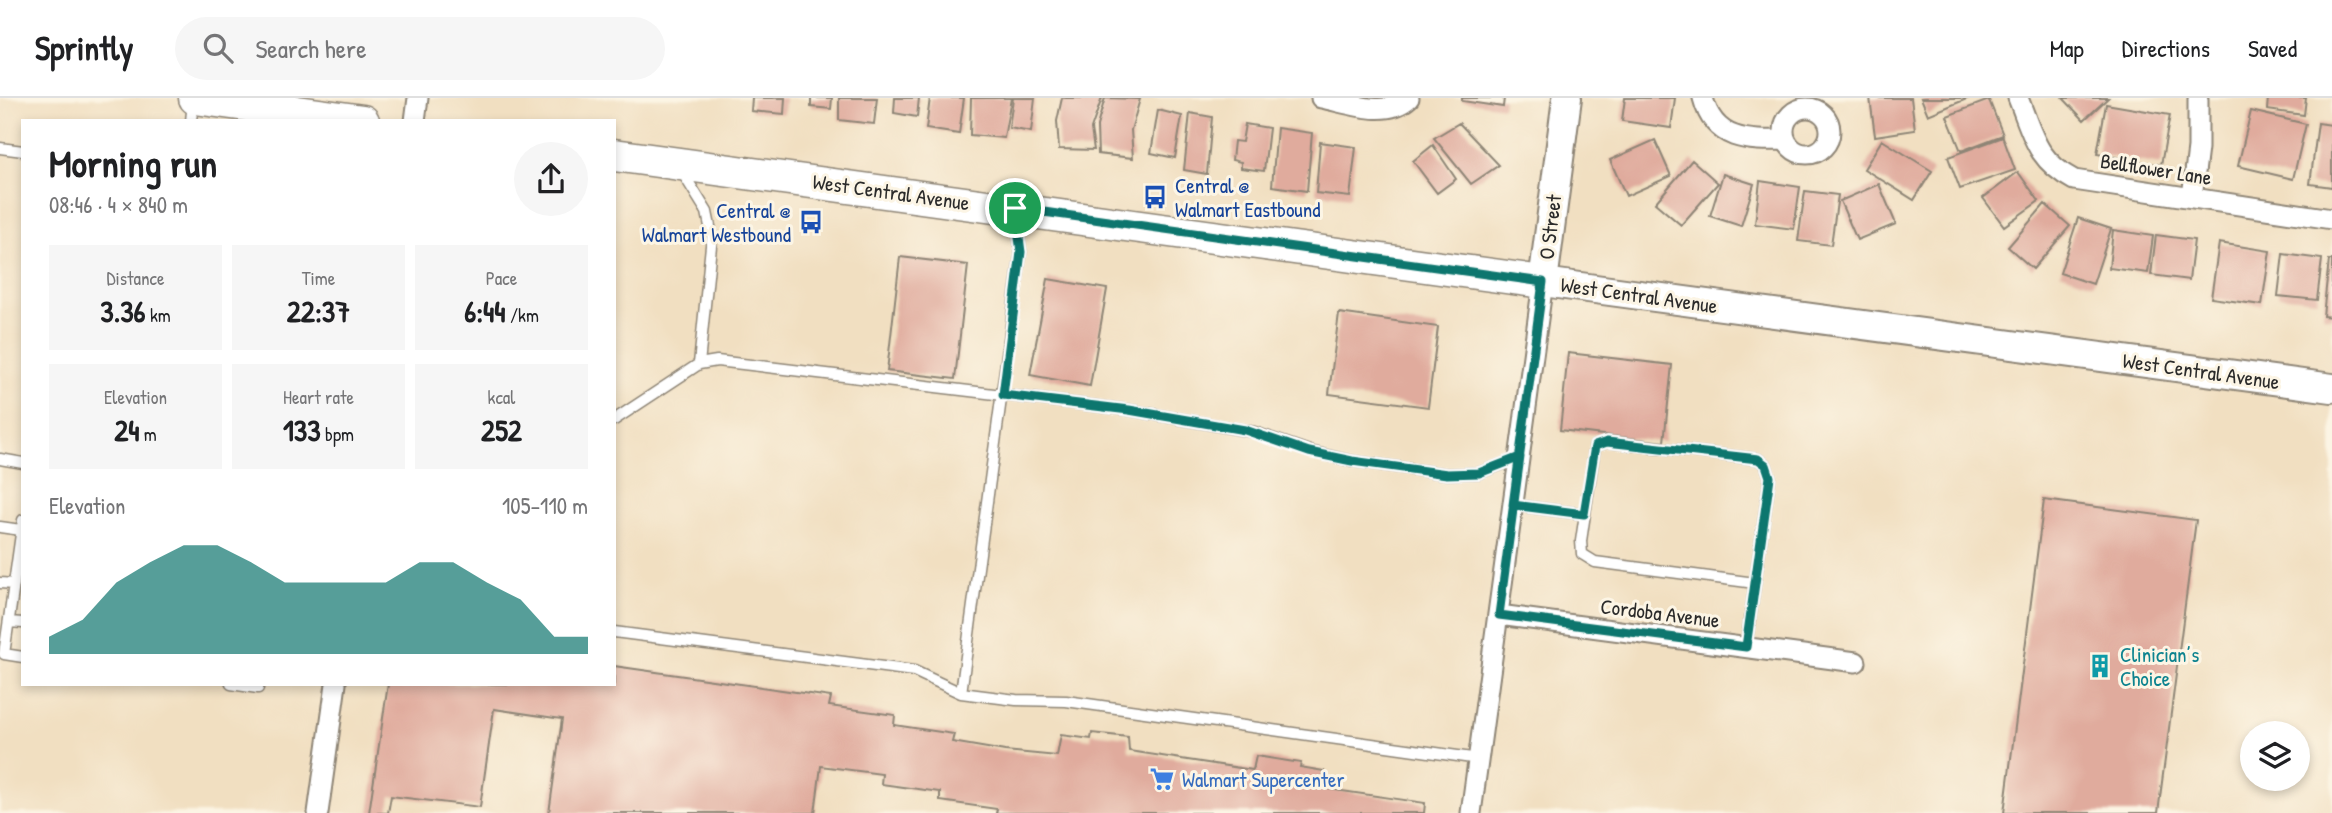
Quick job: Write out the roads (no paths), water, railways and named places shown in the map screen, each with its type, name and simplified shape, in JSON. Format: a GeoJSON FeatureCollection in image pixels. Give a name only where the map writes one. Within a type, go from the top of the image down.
{"type":"FeatureCollection","features":[{"type":"Feature","properties":{"kind":"main road"},"geometry":{"type":"LineString","coordinates":[[194,98],[348,119]]}},
{"type":"Feature","properties":{"kind":"main road","name":"O Street"},"geometry":{"type":"LineString","coordinates":[[1543,282],[1567,98]]}},
{"type":"Feature","properties":{"kind":"main road","name":"West Central Avenue"},"geometry":{"type":"LineString","coordinates":[[616,155],[2332,388]]}},
{"type":"Feature","properties":{"kind":"street"},"geometry":{"type":"LineString","coordinates":[[415,119],[418,98]]}},
{"type":"Feature","properties":{"kind":"street"},"geometry":{"type":"LineString","coordinates":[[1321,98],[1379,109],[1402,103]]}},
{"type":"Feature","properties":{"kind":"street"},"geometry":{"type":"LineString","coordinates":[[1703,98],[1707,114],[1719,129],[1735,137],[1786,140]]}},
{"type":"Feature","properties":{"kind":"street","name":"Bellflower Lane"},"geometry":{"type":"LineString","coordinates":[[2018,98],[2040,152],[2054,169],[2074,180],[2332,219]]}},
{"type":"Feature","properties":{"kind":"street"},"geometry":{"type":"LineString","coordinates":[[2192,197],[2198,148],[2196,98]]}},
{"type":"Feature","properties":{"kind":"street","name":"O Street"},"geometry":{"type":"LineString","coordinates":[[1471,813],[1543,282]]}},
{"type":"Feature","properties":{"kind":"street","name":"Cordoba Avenue"},"geometry":{"type":"LineString","coordinates":[[1499,615],[1856,662]]}},
{"type":"Feature","properties":{"kind":"street"},"geometry":{"type":"LineString","coordinates":[[318,813],[336,686]]}},
{"type":"Feature","properties":{"kind":"lane"},"geometry":{"type":"LineString","coordinates":[[191,119],[194,98]]}},
{"type":"Feature","properties":{"kind":"lane"},"geometry":{"type":"LineString","coordinates":[[0,148],[21,151]]}},
{"type":"Feature","properties":{"kind":"lane"},"geometry":{"type":"LineString","coordinates":[[677,163],[707,212],[712,236],[699,364]]}},
{"type":"Feature","properties":{"kind":"lane"},"geometry":{"type":"LineString","coordinates":[[961,693],[1021,252],[1015,208]]}},
{"type":"Feature","properties":{"kind":"lane"},"geometry":{"type":"LineString","coordinates":[[616,419],[699,364],[717,361],[1129,410],[1245,430],[1309,452],[1352,461],[1447,474],[1479,473],[1520,457]]}},
{"type":"Feature","properties":{"kind":"lane"},"geometry":{"type":"LineString","coordinates":[[1746,647],[1770,477],[1766,465],[1758,459],[1607,442],[1595,446],[1584,514],[1582,554],[1595,562],[1755,583]]}},
{"type":"Feature","properties":{"kind":"lane"},"geometry":{"type":"LineString","coordinates":[[0,459],[21,463]]}},
{"type":"Feature","properties":{"kind":"lane"},"geometry":{"type":"LineString","coordinates":[[1513,505],[1584,514]]}},
{"type":"Feature","properties":{"kind":"lane"},"geometry":{"type":"LineString","coordinates":[[0,527],[21,525]]}},
{"type":"Feature","properties":{"kind":"lane"},"geometry":{"type":"LineString","coordinates":[[21,536],[17,579],[4,654],[21,657]]}},
{"type":"Feature","properties":{"kind":"lane"},"geometry":{"type":"LineString","coordinates":[[0,583],[17,579]]}},
{"type":"Feature","properties":{"kind":"lane"},"geometry":{"type":"LineString","coordinates":[[9,621],[21,623]]}},
{"type":"Feature","properties":{"kind":"lane"},"geometry":{"type":"LineString","coordinates":[[616,632],[914,671],[961,693],[1016,700],[1066,701],[1479,759]]}},
{"type":"Feature","properties":{"kind":"place","name":"Central @ Walmart Eastbound"},"geometry":{"type":"Point","coordinates":[1155,197]}},
{"type":"Feature","properties":{"kind":"place","name":"Central @ Walmart Westbound"},"geometry":{"type":"Point","coordinates":[811,222]}},
{"type":"Feature","properties":{"kind":"place","name":"Clinician’s Choice"},"geometry":{"type":"Point","coordinates":[2100,666]}},
{"type":"Feature","properties":{"kind":"place","name":"Walmart Supercenter"},"geometry":{"type":"Point","coordinates":[1162,779]}}]}
